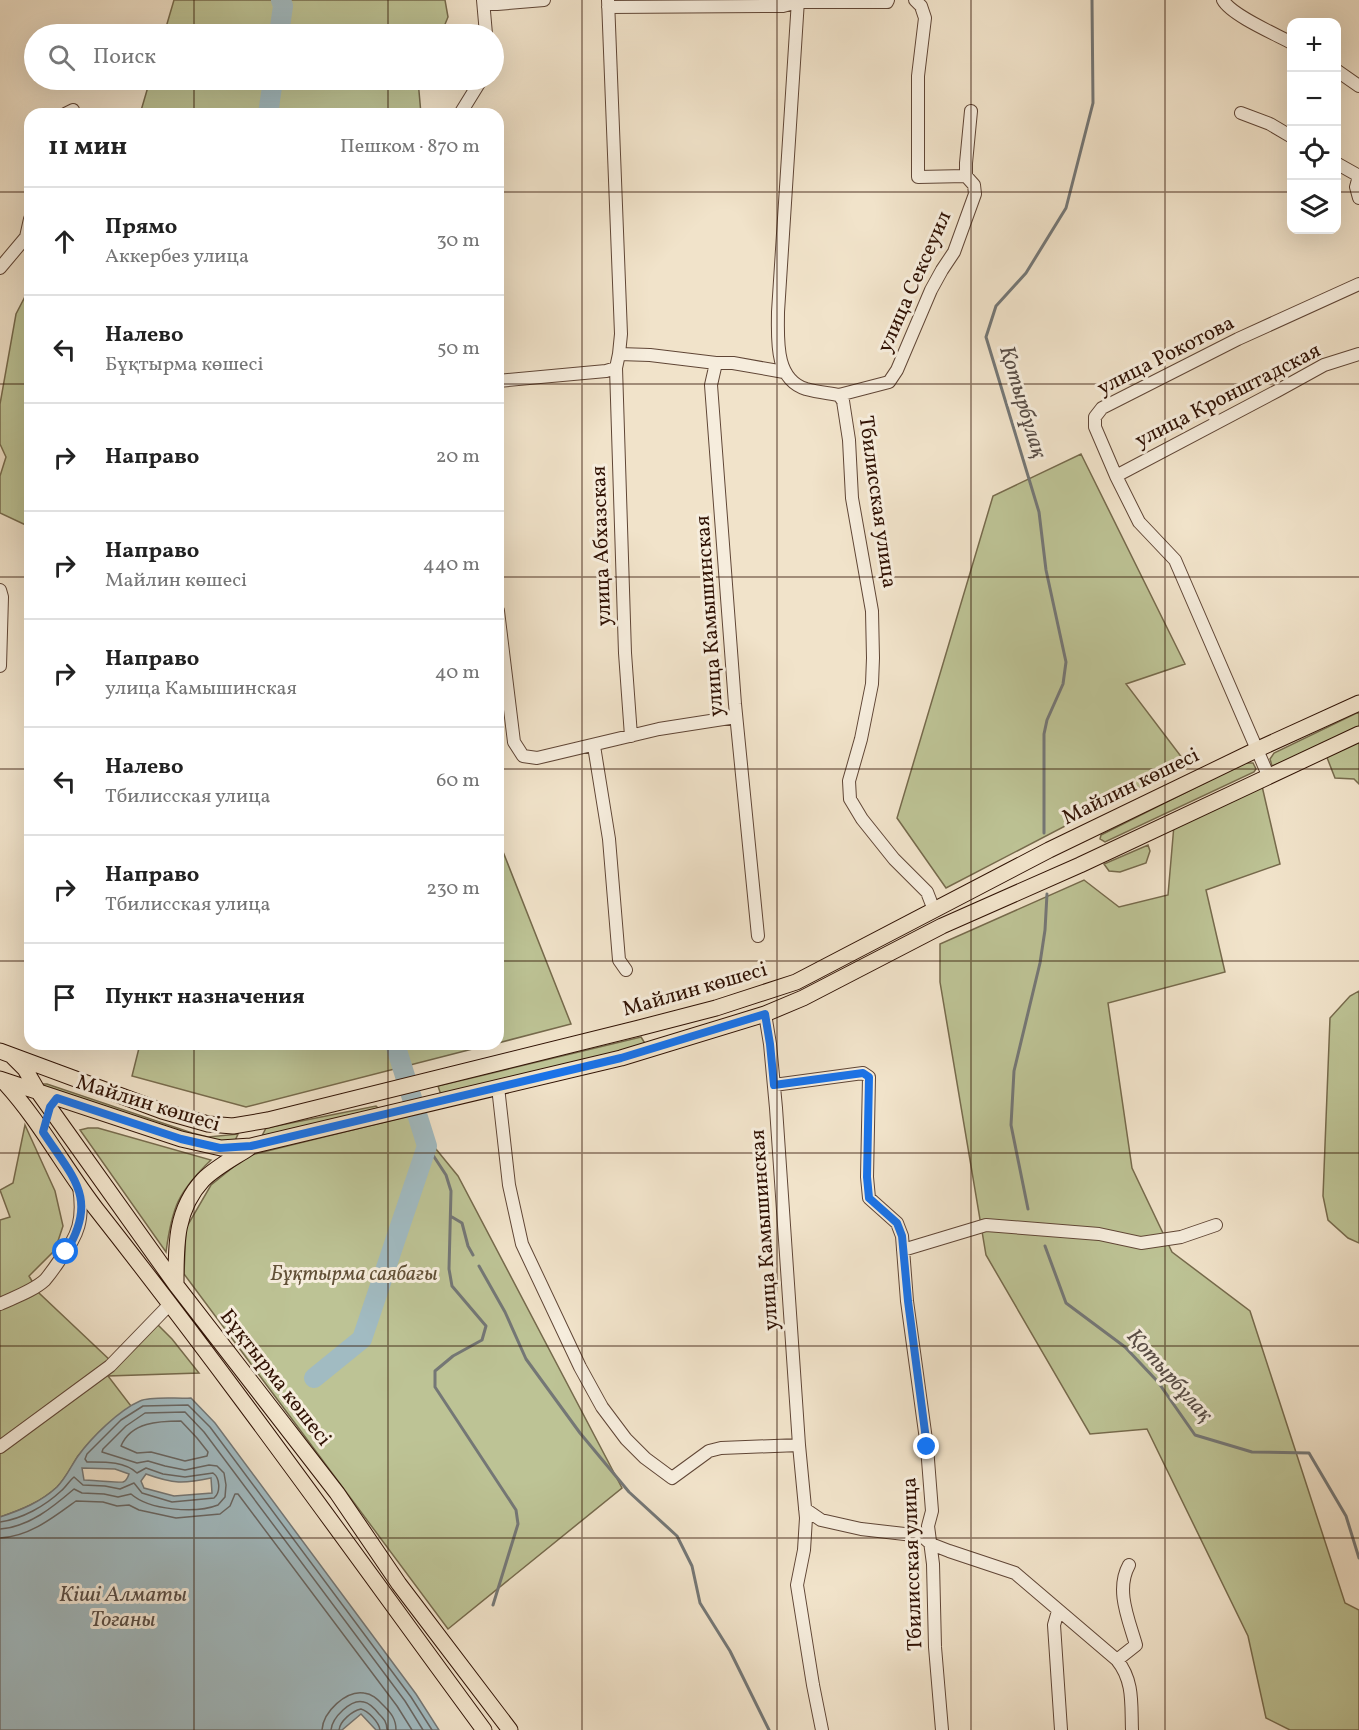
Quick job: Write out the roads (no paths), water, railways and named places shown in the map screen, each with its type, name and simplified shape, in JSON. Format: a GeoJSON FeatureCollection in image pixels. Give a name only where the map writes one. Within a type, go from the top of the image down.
{"type":"FeatureCollection","features":[{"type":"Feature","properties":{"kind":"main road","name":"Майлин көшесі"},"geometry":{"type":"LineString","coordinates":[[4,1052],[162,1111],[208,1124],[233,1126],[650,1025],[716,1008],[796,982],[1092,829],[1359,703]]}},
{"type":"Feature","properties":{"kind":"main road","name":"Майлин көшесі"},"geometry":{"type":"LineString","coordinates":[[1,1079],[39,1093],[53,1103],[220,1148],[251,1146],[621,1058],[765,1014],[803,998],[942,926],[1109,852],[1359,734]]}},
{"type":"Feature","properties":{"kind":"main road"},"geometry":{"type":"LineString","coordinates":[[1092,829],[1090,835],[1093,844],[1096,848],[1109,852]]}},
{"type":"Feature","properties":{"kind":"main road"},"geometry":{"type":"LineString","coordinates":[[4,1052],[18,1061],[39,1093]]}},
{"type":"Feature","properties":{"kind":"main road","name":"Бұқтырма көшесі"},"geometry":{"type":"LineString","coordinates":[[1,1079],[26,1107],[79,1187],[171,1304],[484,1730]]}},
{"type":"Feature","properties":{"kind":"main road"},"geometry":{"type":"LineString","coordinates":[[43,1132],[53,1103],[71,1089],[90,1083]]}},
{"type":"Feature","properties":{"kind":"main road","name":"Бұқтырма көшесі"},"geometry":{"type":"LineString","coordinates":[[53,1103],[176,1285],[327,1479],[399,1584],[510,1730]]}},
{"type":"Feature","properties":{"kind":"main road"},"geometry":{"type":"LineString","coordinates":[[176,1285],[176,1247],[179,1223],[184,1208],[204,1179],[251,1146]]}},
{"type":"Feature","properties":{"kind":"street"},"geometry":{"type":"LineString","coordinates":[[485,24],[484,1],[496,4],[544,0]]}},
{"type":"Feature","properties":{"kind":"street"},"geometry":{"type":"LineString","coordinates":[[608,4],[728,3],[783,6],[798,1],[886,2],[888,0]]}},
{"type":"Feature","properties":{"kind":"street"},"geometry":{"type":"LineString","coordinates":[[915,0],[921,6],[926,18],[918,76],[918,177],[966,176]]}},
{"type":"Feature","properties":{"kind":"street"},"geometry":{"type":"LineString","coordinates":[[1223,0],[1247,20],[1287,40]]}},
{"type":"Feature","properties":{"kind":"street"},"geometry":{"type":"LineString","coordinates":[[619,354],[733,363],[784,372],[778,349],[778,312],[798,1]]}},
{"type":"Feature","properties":{"kind":"street","name":"улица Абхазская"},"geometry":{"type":"LineString","coordinates":[[608,4],[621,334],[616,368],[625,653],[632,736]]}},
{"type":"Feature","properties":{"kind":"street"},"geometry":{"type":"LineString","coordinates":[[1339,72],[1359,86]]}},
{"type":"Feature","properties":{"kind":"street"},"geometry":{"type":"LineString","coordinates":[[464,108],[476,90]]}},
{"type":"Feature","properties":{"kind":"street","name":"улица Сексеуил"},"geometry":{"type":"LineString","coordinates":[[839,395],[890,382],[931,290],[954,252],[975,194],[974,184],[966,176],[971,111]]}},
{"type":"Feature","properties":{"kind":"street"},"geometry":{"type":"LineString","coordinates":[[1241,113],[1270,124],[1287,134]]}},
{"type":"Feature","properties":{"kind":"street"},"geometry":{"type":"LineString","coordinates":[[1341,166],[1359,176],[1356,187],[1359,198]]}},
{"type":"Feature","properties":{"kind":"street"},"geometry":{"type":"LineString","coordinates":[[0,268],[24,239]]}},
{"type":"Feature","properties":{"kind":"street","name":"улица Рокотова"},"geometry":{"type":"LineString","coordinates":[[1268,775],[1175,560],[1139,522],[1095,427],[1095,417],[1102,408],[1238,339],[1359,284]]}},
{"type":"Feature","properties":{"kind":"street","name":"улица Кронштадская"},"geometry":{"type":"LineString","coordinates":[[1116,476],[1300,377],[1324,365],[1359,354]]}},
{"type":"Feature","properties":{"kind":"street","name":"улица Камышинская"},"geometry":{"type":"LineString","coordinates":[[716,363],[711,385],[712,402],[736,717],[758,936]]}},
{"type":"Feature","properties":{"kind":"street"},"geometry":{"type":"LineString","coordinates":[[504,380],[606,371],[616,368]]}},
{"type":"Feature","properties":{"kind":"street","name":"Тбилисская улица"},"geometry":{"type":"LineString","coordinates":[[784,372],[804,389],[839,395],[843,401],[846,420],[852,498],[872,611],[873,658],[872,684],[861,739],[849,781],[850,799],[862,819],[894,859],[927,892],[934,910]]}},
{"type":"Feature","properties":{"kind":"street"},"geometry":{"type":"LineString","coordinates":[[0,590],[2,597],[0,666]]}},
{"type":"Feature","properties":{"kind":"street"},"geometry":{"type":"LineString","coordinates":[[504,660],[514,742],[524,756],[537,758],[659,729],[736,717]]}},
{"type":"Feature","properties":{"kind":"street"},"geometry":{"type":"LineString","coordinates":[[594,746],[609,839],[619,960],[627,970]]}},
{"type":"Feature","properties":{"kind":"street","name":"улица Камышинская"},"geometry":{"type":"LineString","coordinates":[[765,1014],[774,1085],[805,1509],[804,1550],[797,1585],[822,1730]]}},
{"type":"Feature","properties":{"kind":"street","name":"Тбилисская улица"},"geometry":{"type":"LineString","coordinates":[[774,1085],[863,1073],[869,1077],[867,1177],[869,1198],[897,1223],[902,1236],[927,1447],[932,1511],[928,1526],[942,1730]]}},
{"type":"Feature","properties":{"kind":"street"},"geometry":{"type":"LineString","coordinates":[[498,1087],[509,1185],[522,1244],[591,1387],[602,1407],[626,1438],[645,1458],[672,1478],[709,1451],[721,1448],[799,1445]]}},
{"type":"Feature","properties":{"kind":"street"},"geometry":{"type":"LineString","coordinates":[[0,1304],[45,1280],[66,1252],[76,1235],[81,1219],[82,1206],[79,1187]]}},
{"type":"Feature","properties":{"kind":"street"},"geometry":{"type":"LineString","coordinates":[[903,1250],[986,1225],[1099,1234],[1141,1243],[1181,1237],[1216,1225]]}},
{"type":"Feature","properties":{"kind":"street"},"geometry":{"type":"LineString","coordinates":[[0,1447],[110,1366],[171,1304]]}},
{"type":"Feature","properties":{"kind":"street"},"geometry":{"type":"LineString","coordinates":[[805,1509],[821,1520],[861,1529],[922,1536],[931,1544],[1014,1573],[1117,1660],[1126,1671],[1130,1690],[1132,1730]]}},
{"type":"Feature","properties":{"kind":"street"},"geometry":{"type":"LineString","coordinates":[[1117,1660],[1136,1645],[1123,1600],[1123,1575],[1129,1565]]}},
{"type":"Feature","properties":{"kind":"street"},"geometry":{"type":"LineString","coordinates":[[1058,1611],[1054,1624],[1061,1730]]}},
{"type":"Feature","properties":{"kind":"water","name":"Кіші Алматы Тоғаны"},"geometry":{"type":"Polygon","coordinates":[[[191,1398],[215,1423],[416,1694],[439,1730],[376,1730],[361,1714],[342,1730],[0,1730],[0,1517],[30,1505],[57,1487],[90,1441],[132,1405],[151,1399],[191,1398]],[[82,1468],[84,1480],[123,1482],[129,1474],[115,1469],[82,1468]],[[146,1474],[141,1481],[144,1488],[174,1496],[212,1493],[211,1478],[178,1482],[146,1474]]]}},
{"type":"Feature","properties":{"kind":"waterway"},"geometry":{"type":"LineString","coordinates":[[280,24],[283,6],[281,0]]}},
{"type":"Feature","properties":{"kind":"waterway","name":"Қотырбұлақ"},"geometry":{"type":"LineString","coordinates":[[1044,833],[1044,734],[1047,720],[1063,684],[1066,662],[1046,570],[1039,512],[986,337],[996,306],[1026,273],[1066,208],[1093,103],[1092,0]]}},
{"type":"Feature","properties":{"kind":"waterway"},"geometry":{"type":"LineString","coordinates":[[269,108],[272,90]]}},
{"type":"Feature","properties":{"kind":"waterway","name":"Қотырбұлақ"},"geometry":{"type":"LineString","coordinates":[[1028,1209],[1011,1125],[1014,1071],[1040,963],[1047,894]]}},
{"type":"Feature","properties":{"kind":"waterway"},"geometry":{"type":"LineString","coordinates":[[314,1378],[362,1339],[427,1146],[397,1050]]}},
{"type":"Feature","properties":{"kind":"waterway"},"geometry":{"type":"LineString","coordinates":[[427,1146],[446,1175],[451,1191],[449,1269],[452,1286],[486,1326],[482,1340],[453,1356],[435,1371],[435,1387],[516,1510],[518,1524],[493,1605]]}},
{"type":"Feature","properties":{"kind":"waterway"},"geometry":{"type":"LineString","coordinates":[[452,1217],[462,1223],[468,1246],[473,1255]]}},
{"type":"Feature","properties":{"kind":"waterway","name":"Қотырбұлақ"},"geometry":{"type":"LineString","coordinates":[[1045,1246],[1066,1303],[1125,1347],[1158,1382],[1195,1435],[1252,1452],[1309,1453],[1346,1516],[1359,1558]]}},
{"type":"Feature","properties":{"kind":"waterway"},"geometry":{"type":"LineString","coordinates":[[479,1266],[505,1312],[526,1359],[580,1433],[629,1492],[677,1536],[692,1566],[700,1603],[730,1651],[769,1730]]}},
{"type":"Feature","properties":{"kind":"park label","name":"Бұқтырма саябағы"},"geometry":{"type":"Point","coordinates":[354,1274]}}]}
